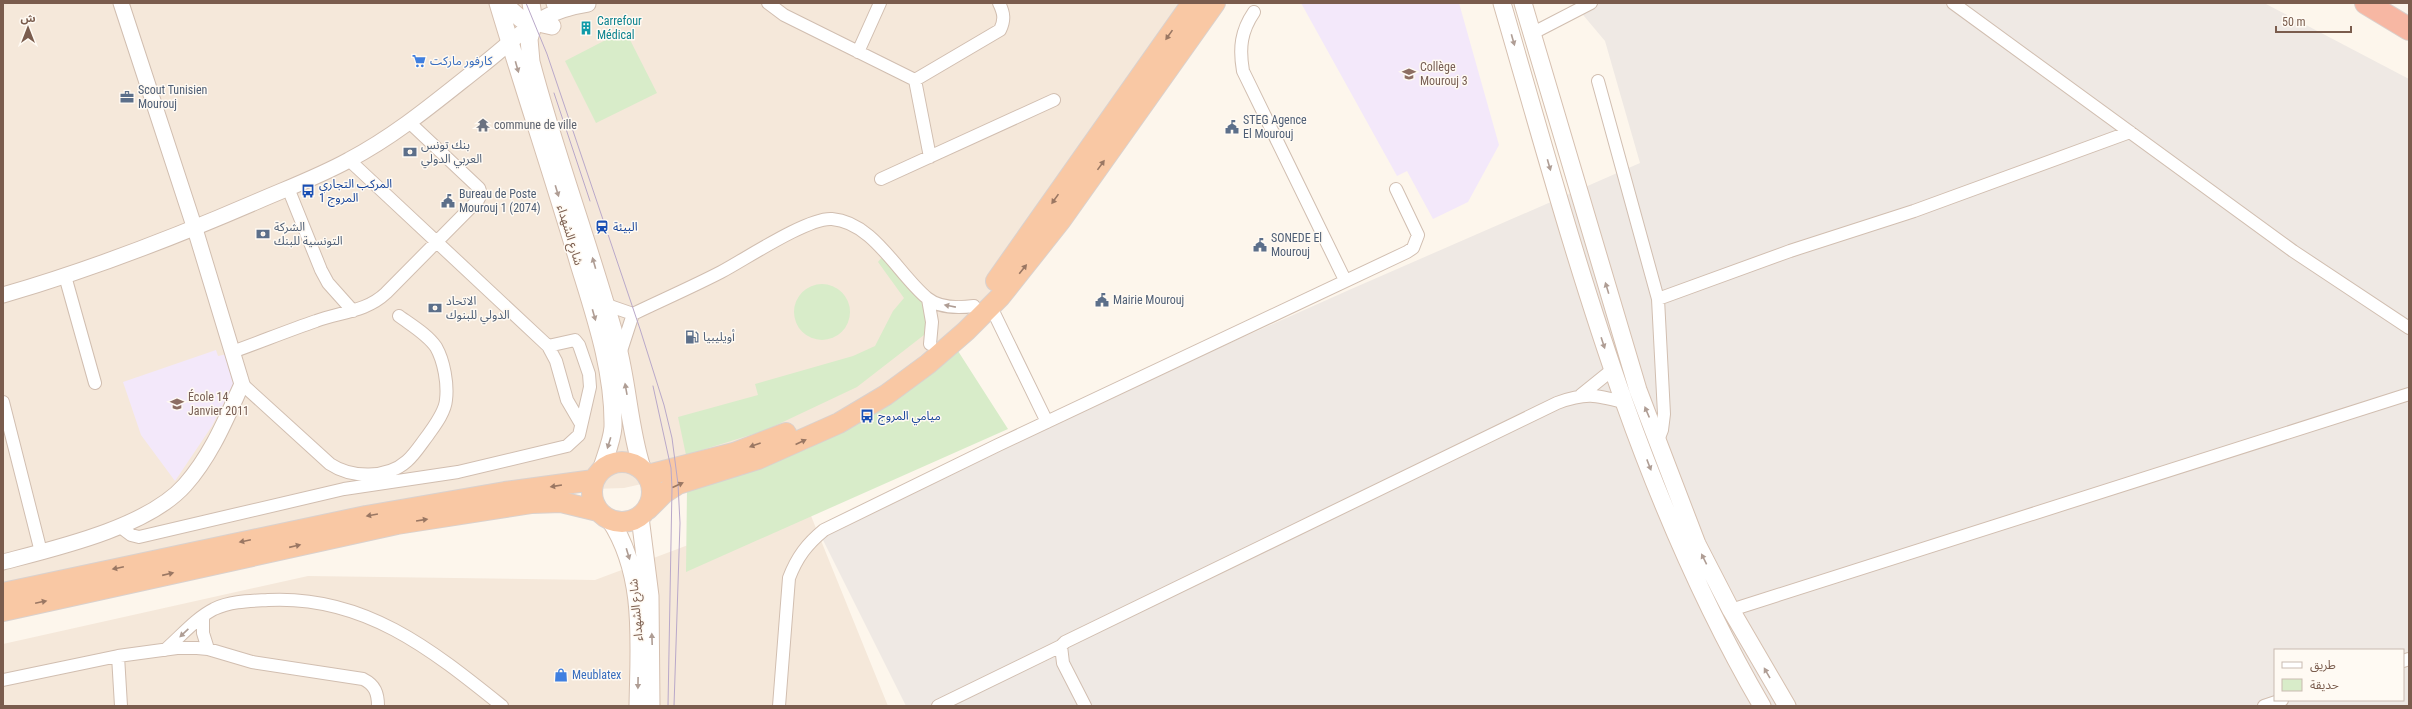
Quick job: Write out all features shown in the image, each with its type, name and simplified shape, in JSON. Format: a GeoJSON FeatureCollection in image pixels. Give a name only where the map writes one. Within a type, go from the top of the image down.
{"type":"FeatureCollection","features":[{"type":"Feature","properties":{"kind":"highway"},"geometry":{"type":"LineString","coordinates":[[645,472],[719,457],[776,438],[833,411],[876,385],[982,307],[1001,277],[1192,3]]}},
{"type":"Feature","properties":{"kind":"highway"},"geometry":{"type":"LineString","coordinates":[[3,611],[397,524],[532,503],[561,502],[604,515],[620,522],[631,521],[644,513],[664,493],[678,484],[758,460],[839,424],[886,395],[928,364],[1061,220],[1215,3]]}},
{"type":"Feature","properties":{"kind":"highway"},"geometry":{"type":"LineString","coordinates":[[2366,3],[2409,30]]}},
{"type":"Feature","properties":{"kind":"highway"},"geometry":{"type":"LineString","coordinates":[[3,593],[366,516],[597,475],[608,465],[621,462],[634,464],[645,472],[653,492],[644,513]]}},
{"type":"Feature","properties":{"kind":"highway"},"geometry":{"type":"LineString","coordinates":[[597,475],[592,496],[604,515]]}},
{"type":"Feature","properties":{"kind":"main road","name":"شارع الشهداء"},"geometry":{"type":"LineString","coordinates":[[498,3],[508,46],[570,231],[603,350],[610,387],[613,429],[597,475]]}},
{"type":"Feature","properties":{"kind":"main road"},"geometry":{"type":"LineString","coordinates":[[503,3],[521,19],[552,26]]}},
{"type":"Feature","properties":{"kind":"main road","name":"شارع الشهداء"},"geometry":{"type":"LineString","coordinates":[[531,3],[534,22],[529,39],[531,61],[539,92],[607,305],[620,354],[634,442],[645,472]]}},
{"type":"Feature","properties":{"kind":"main road"},"geometry":{"type":"LineString","coordinates":[[1502,3],[1578,265],[1612,370],[1626,403],[1682,552],[1713,617],[1762,706]]}},
{"type":"Feature","properties":{"kind":"main road"},"geometry":{"type":"LineString","coordinates":[[1523,3],[1634,377],[1697,544],[1731,610],[1787,706]]}},
{"type":"Feature","properties":{"kind":"main road","name":"شارع الشهداء"},"geometry":{"type":"LineString","coordinates":[[644,513],[650,596],[652,706]]}},
{"type":"Feature","properties":{"kind":"main road","name":"شارع الشهداء"},"geometry":{"type":"LineString","coordinates":[[604,515],[624,542],[637,599],[639,636],[638,706]]}},
{"type":"Feature","properties":{"kind":"street"},"geometry":{"type":"LineString","coordinates":[[121,3],[195,229],[242,384],[330,464],[342,472],[354,475],[377,478],[409,479],[458,472],[562,448],[576,439],[589,394],[590,381],[579,345],[575,340],[548,346]]}},
{"type":"Feature","properties":{"kind":"street"},"geometry":{"type":"LineString","coordinates":[[768,3],[784,15],[915,80]]}},
{"type":"Feature","properties":{"kind":"street"},"geometry":{"type":"LineString","coordinates":[[858,52],[880,3]]}},
{"type":"Feature","properties":{"kind":"street"},"geometry":{"type":"LineString","coordinates":[[1533,33],[1591,3]]}},
{"type":"Feature","properties":{"kind":"street"},"geometry":{"type":"LineString","coordinates":[[1953,3],[2293,251],[2409,328]]}},
{"type":"Feature","properties":{"kind":"street"},"geometry":{"type":"LineString","coordinates":[[508,46],[529,39],[589,4]]}},
{"type":"Feature","properties":{"kind":"street"},"geometry":{"type":"LineString","coordinates":[[3,295],[65,276],[195,229],[349,160],[409,122],[508,46],[534,22],[561,5],[589,4]]}},
{"type":"Feature","properties":{"kind":"street"},"geometry":{"type":"LineString","coordinates":[[915,80],[1000,30],[1004,23],[1002,4]]}},
{"type":"Feature","properties":{"kind":"street"},"geometry":{"type":"LineString","coordinates":[[1254,12],[1246,25],[1241,40],[1240,55],[1243,71],[1345,280]]}},
{"type":"Feature","properties":{"kind":"street"},"geometry":{"type":"LineString","coordinates":[[915,80],[930,157]]}},
{"type":"Feature","properties":{"kind":"street"},"geometry":{"type":"LineString","coordinates":[[1598,81],[1658,299],[1664,414],[1662,430],[1658,440]]}},
{"type":"Feature","properties":{"kind":"street"},"geometry":{"type":"LineString","coordinates":[[881,179],[1054,100]]}},
{"type":"Feature","properties":{"kind":"street"},"geometry":{"type":"LineString","coordinates":[[232,352],[314,322],[353,311],[380,299],[478,200],[481,191],[409,122]]}},
{"type":"Feature","properties":{"kind":"street"},"geometry":{"type":"LineString","coordinates":[[1658,299],[1790,252],[1914,211],[2130,132]]}},
{"type":"Feature","properties":{"kind":"street"},"geometry":{"type":"LineString","coordinates":[[349,160],[548,346],[556,361],[567,400],[581,424]]}},
{"type":"Feature","properties":{"kind":"street"},"geometry":{"type":"LineString","coordinates":[[288,188],[321,270],[328,283],[353,311]]}},
{"type":"Feature","properties":{"kind":"street"},"geometry":{"type":"LineString","coordinates":[[779,706],[789,578],[796,560],[809,542],[824,530],[1047,422],[1250,319],[1408,252],[1417,242],[1416,228],[1396,189]]}},
{"type":"Feature","properties":{"kind":"street"},"geometry":{"type":"LineString","coordinates":[[607,305],[633,314],[720,273],[798,230],[818,221],[830,219],[843,221],[856,226],[878,245],[928,299],[950,307],[982,307],[1047,422]]}},
{"type":"Feature","properties":{"kind":"street"},"geometry":{"type":"LineString","coordinates":[[65,276],[95,383]]}},
{"type":"Feature","properties":{"kind":"street"},"geometry":{"type":"LineString","coordinates":[[928,299],[932,322],[930,344]]}},
{"type":"Feature","properties":{"kind":"street"},"geometry":{"type":"LineString","coordinates":[[620,354],[633,314]]}},
{"type":"Feature","properties":{"kind":"street"},"geometry":{"type":"LineString","coordinates":[[119,526],[131,536],[139,537],[377,478],[397,468],[406,461],[430,432],[442,413],[446,402],[447,388],[443,365],[436,347],[424,335],[399,316]]}},
{"type":"Feature","properties":{"kind":"street"},"geometry":{"type":"LineString","coordinates":[[938,706],[1061,646],[1079,634],[1529,417],[1581,395],[1612,370]]}},
{"type":"Feature","properties":{"kind":"street"},"geometry":{"type":"LineString","coordinates":[[3,562],[41,552],[119,526],[148,513],[172,498],[186,485],[209,453],[242,384]]}},
{"type":"Feature","properties":{"kind":"street"},"geometry":{"type":"LineString","coordinates":[[1731,610],[2409,394]]}},
{"type":"Feature","properties":{"kind":"street"},"geometry":{"type":"LineString","coordinates":[[1581,395],[1601,396],[1626,403]]}},
{"type":"Feature","properties":{"kind":"street"},"geometry":{"type":"LineString","coordinates":[[3,402],[41,552]]}},
{"type":"Feature","properties":{"kind":"street"},"geometry":{"type":"LineString","coordinates":[[406,461],[409,479]]}},
{"type":"Feature","properties":{"kind":"street"},"geometry":{"type":"LineString","coordinates":[[165,650],[203,616],[224,606],[252,601],[306,600],[344,608],[376,620],[416,640],[502,706]]}},
{"type":"Feature","properties":{"kind":"street"},"geometry":{"type":"LineString","coordinates":[[203,616],[203,634],[208,649]]}},
{"type":"Feature","properties":{"kind":"street"},"geometry":{"type":"LineString","coordinates":[[1061,646],[1063,663],[1085,706]]}},
{"type":"Feature","properties":{"kind":"street"},"geometry":{"type":"LineString","coordinates":[[3,680],[118,656],[177,648],[208,649],[252,662],[363,679],[371,683],[376,690],[378,706]]}},
{"type":"Feature","properties":{"kind":"street"},"geometry":{"type":"LineString","coordinates":[[118,656],[121,706]]}},
{"type":"Feature","properties":{"kind":"street"},"geometry":{"type":"LineString","coordinates":[[2264,706],[2279,701]]}},
{"type":"Feature","properties":{"kind":"shaded area"},"geometry":{"type":"Polygon","coordinates":[[[3,3],[1181,3],[1021,265],[914,367],[823,423],[699,471],[624,488],[563,490],[3,599],[3,3]]]}},
{"type":"Feature","properties":{"kind":"shaded area","name":"Collège Mourouj 3"},"geometry":{"type":"Polygon","coordinates":[[[1301,3],[1459,3],[1499,145],[1468,202],[1433,219],[1407,171],[1397,176],[1301,3]]]}},
{"type":"Feature","properties":{"kind":"shaded area"},"geometry":{"type":"Polygon","coordinates":[[[1573,3],[2264,3],[2409,79],[2409,706],[906,706],[821,536],[1080,410],[1349,290],[1640,163],[1605,41],[1573,3]]]}},
{"type":"Feature","properties":{"kind":"shaded area","name":"École 14 Janvier 2011"},"geometry":{"type":"Polygon","coordinates":[[[216,350],[218,356],[227,354],[234,383],[212,426],[175,481],[141,435],[123,382],[216,350]]]}},
{"type":"Feature","properties":{"kind":"shaded area"},"geometry":{"type":"Polygon","coordinates":[[[805,501],[888,706],[3,706],[3,644],[308,576],[595,580],[805,501]]]}},
{"type":"Feature","properties":{"kind":"green space"},"geometry":{"type":"Polygon","coordinates":[[[625,30],[657,93],[596,123],[565,61],[625,30]]]}},
{"type":"Feature","properties":{"kind":"green space"},"geometry":{"type":"Polygon","coordinates":[[[882,257],[923,303],[927,315],[924,335],[857,387],[766,430],[686,455],[678,417],[758,395],[755,384],[853,356],[875,346],[893,311],[904,298],[878,262],[882,257]]]}},
{"type":"Feature","properties":{"kind":"green space"},"geometry":{"type":"Polygon","coordinates":[[[822,284],[833,286],[842,292],[848,301],[850,312],[848,323],[842,332],[833,338],[822,340],[811,338],[802,332],[796,323],[794,312],[796,301],[802,292],[811,286],[822,284]]]}},
{"type":"Feature","properties":{"kind":"green space"},"geometry":{"type":"Polygon","coordinates":[[[958,351],[1008,429],[686,572],[687,488],[807,449],[882,408],[958,351]]]}},
{"type":"Feature","properties":{"kind":"tram line"},"geometry":{"type":"LineString","coordinates":[[526,3],[547,54],[640,329],[664,405],[672,438],[678,484],[680,523],[674,706]]}},
{"type":"Feature","properties":{"kind":"tram line"},"geometry":{"type":"LineString","coordinates":[[554,93],[590,201]]}},
{"type":"Feature","properties":{"kind":"tram line"},"geometry":{"type":"LineString","coordinates":[[653,386],[671,468],[672,488],[668,706]]}},
{"type":"Feature","properties":{"kind":"place","name":"Carrefour Médical"},"geometry":{"type":"Point","coordinates":[586,28]}},
{"type":"Feature","properties":{"kind":"place","name":"كارفور ماركت"},"geometry":{"type":"Point","coordinates":[419,61]}},
{"type":"Feature","properties":{"kind":"place","name":"Collège Mourouj 3"},"geometry":{"type":"Point","coordinates":[1409,74]}},
{"type":"Feature","properties":{"kind":"place","name":"Scout Tunisien Mourouj"},"geometry":{"type":"Point","coordinates":[127,97]}},
{"type":"Feature","properties":{"kind":"place","name":"commune de ville"},"geometry":{"type":"Point","coordinates":[483,125]}},
{"type":"Feature","properties":{"kind":"place","name":"STEG Agence El Mourouj"},"geometry":{"type":"Point","coordinates":[1232,127]}},
{"type":"Feature","properties":{"kind":"place","name":"بنك تونس العربي الدولي"},"geometry":{"type":"Point","coordinates":[410,152]}},
{"type":"Feature","properties":{"kind":"place","name":"المركب التجاري المروج 1"},"geometry":{"type":"Point","coordinates":[308,191]}},
{"type":"Feature","properties":{"kind":"place","name":"Bureau de Poste Mourouj 1 (2074)"},"geometry":{"type":"Point","coordinates":[448,201]}},
{"type":"Feature","properties":{"kind":"place","name":"البيئة"},"geometry":{"type":"Point","coordinates":[602,227]}},
{"type":"Feature","properties":{"kind":"place","name":"الشركة التونسية للبنك"},"geometry":{"type":"Point","coordinates":[263,234]}},
{"type":"Feature","properties":{"kind":"place","name":"SONEDE El Mourouj"},"geometry":{"type":"Point","coordinates":[1260,245]}},
{"type":"Feature","properties":{"kind":"place","name":"Mairie Mourouj"},"geometry":{"type":"Point","coordinates":[1102,300]}},
{"type":"Feature","properties":{"kind":"place","name":"الاتحاد الدولي للبنوك"},"geometry":{"type":"Point","coordinates":[435,308]}},
{"type":"Feature","properties":{"kind":"place","name":"أويليبيا"},"geometry":{"type":"Point","coordinates":[692,337]}},
{"type":"Feature","properties":{"kind":"place","name":"École 14 Janvier 2011"},"geometry":{"type":"Point","coordinates":[177,404]}},
{"type":"Feature","properties":{"kind":"place","name":"ميامي المروج"},"geometry":{"type":"Point","coordinates":[867,416]}},
{"type":"Feature","properties":{"kind":"place","name":"Meublatex"},"geometry":{"type":"Point","coordinates":[561,675]}}]}
